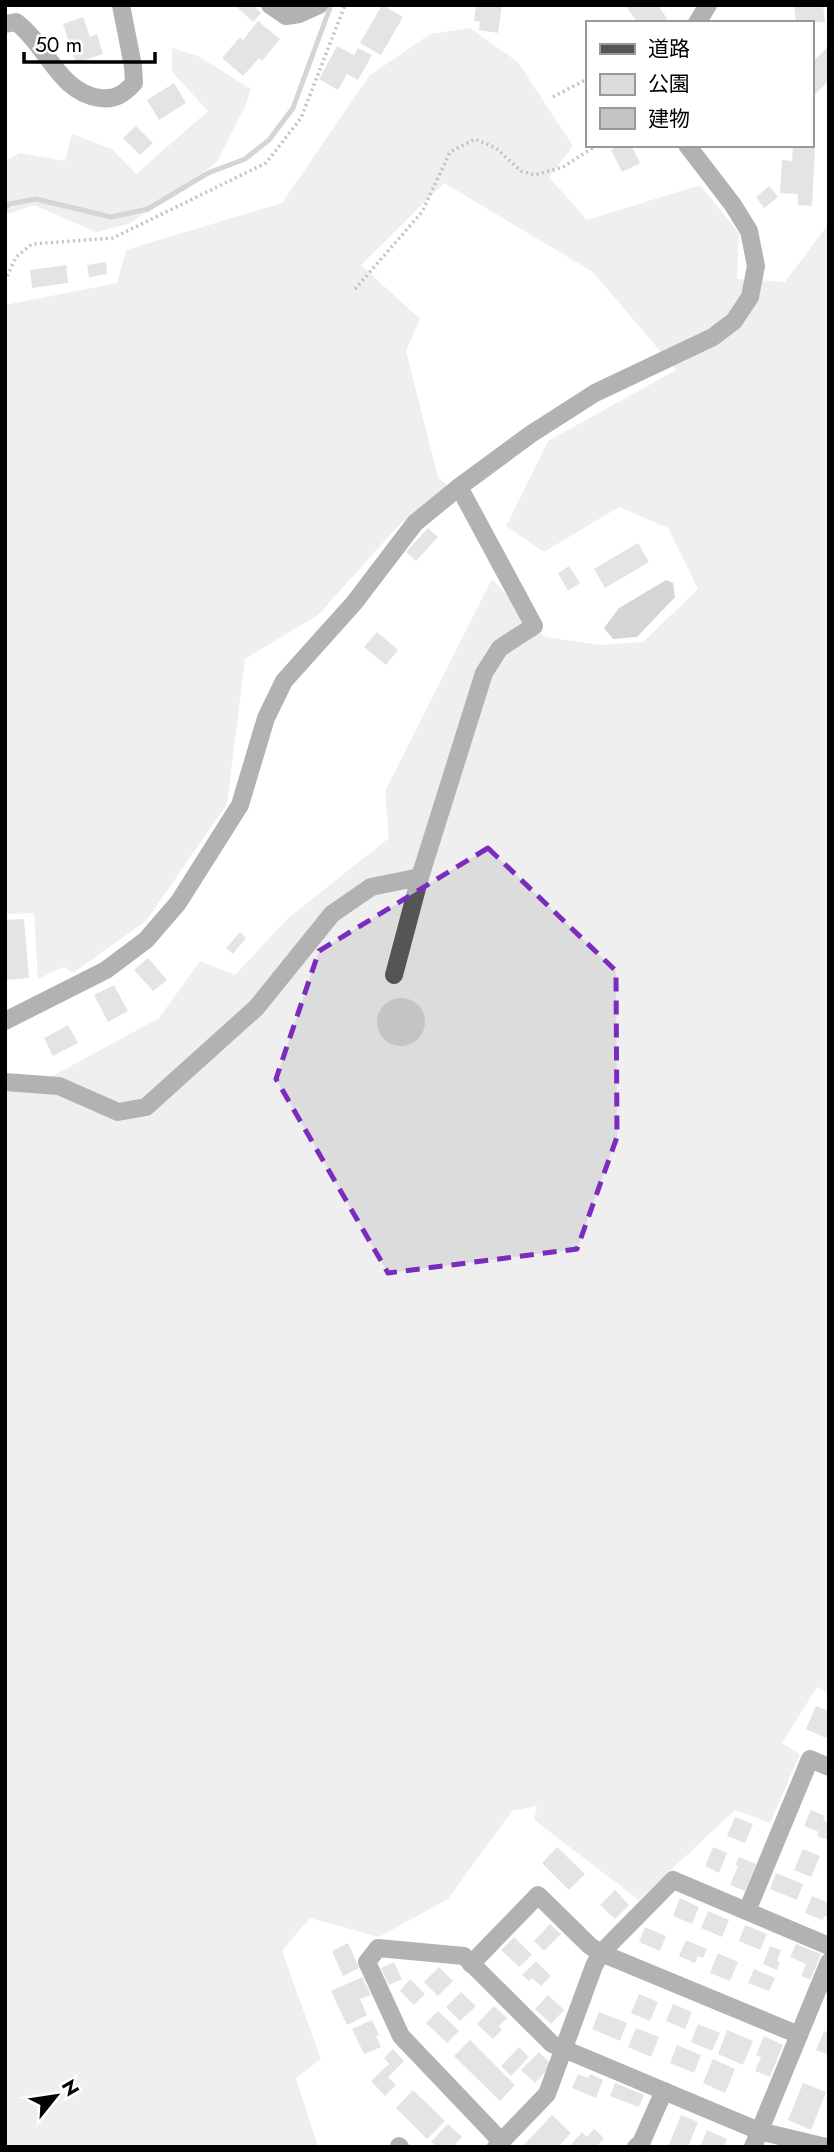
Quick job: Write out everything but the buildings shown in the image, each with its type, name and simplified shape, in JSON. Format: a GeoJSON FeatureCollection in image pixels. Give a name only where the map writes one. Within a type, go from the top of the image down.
{"type":"FeatureCollection","features":[{"type":"Feature","properties":{"kind":"street"},"geometry":{"type":"LineString","coordinates":[[5,24],[16,22],[30,32],[67,83],[76,90],[85,96],[110,99],[125,93],[134,83],[121,5]]}},
{"type":"Feature","properties":{"kind":"street"},"geometry":{"type":"LineString","coordinates":[[270,5],[286,16],[299,15],[319,5]]}},
{"type":"Feature","properties":{"kind":"street"},"geometry":{"type":"LineString","coordinates":[[698,21],[708,5]]}},
{"type":"Feature","properties":{"kind":"street"},"geometry":{"type":"LineString","coordinates":[[5,1021],[106,970],[146,940],[170,912],[240,805],[266,718],[284,681],[354,603],[415,523],[531,433],[595,393],[713,337],[734,321],[750,297],[756,266],[749,231],[733,205],[689,147]]}},
{"type":"Feature","properties":{"kind":"street"},"geometry":{"type":"LineString","coordinates":[[394,975],[420,877],[484,673],[500,648],[534,626],[459,487]]}},
{"type":"Feature","properties":{"kind":"street"},"geometry":{"type":"LineString","coordinates":[[5,1082],[59,1086],[118,1112],[146,1107],[256,1008],[332,914],[371,887],[420,877]]}},
{"type":"Feature","properties":{"kind":"street"},"geometry":{"type":"LineString","coordinates":[[747,1911],[810,1759],[829,1767]]}},
{"type":"Feature","properties":{"kind":"street"},"geometry":{"type":"LineString","coordinates":[[826,2147],[756,2139],[664,2091],[564,2049],[552,2044],[464,1956],[378,1948],[367,1962],[401,2036],[499,2144],[547,2094],[564,2049],[594,1966],[601,1953],[673,1880],[829,1946]]}},
{"type":"Feature","properties":{"kind":"street"},"geometry":{"type":"LineString","coordinates":[[471,1964],[538,1895],[590,1946],[601,1953],[799,2035]]}},
{"type":"Feature","properties":{"kind":"street"},"geometry":{"type":"LineString","coordinates":[[756,2139],[829,1962]]}},
{"type":"Feature","properties":{"kind":"street"},"geometry":{"type":"LineString","coordinates":[[636,2147],[664,2091]]}},
{"type":"Feature","properties":{"kind":"path"},"geometry":{"type":"LineString","coordinates":[[5,281],[16,257],[33,244],[113,239],[266,163],[301,118],[345,5]]}},
{"type":"Feature","properties":{"kind":"path"},"geometry":{"type":"LineString","coordinates":[[553,97],[586,80]]}},
{"type":"Feature","properties":{"kind":"path"},"geometry":{"type":"LineString","coordinates":[[355,289],[422,212],[450,152],[475,139],[496,148],[521,171],[535,176],[563,167],[594,147]]}},
{"type":"Feature","properties":{"kind":"highlighted area"},"geometry":{"type":"Polygon","coordinates":[[[488,848],[616,971],[617,1137],[577,1249],[388,1273],[276,1079],[319,951],[488,848]]]}},
{"type":"Feature","properties":{"kind":"green space"},"geometry":{"type":"Polygon","coordinates":[[[470,28],[518,62],[573,146],[549,177],[587,220],[700,185],[739,233],[737,279],[785,282],[829,223],[829,1693],[817,1687],[782,1743],[800,1754],[770,1823],[735,1810],[639,1900],[534,1820],[537,1806],[512,1811],[448,1899],[379,1937],[310,1918],[282,1951],[321,2059],[296,2078],[318,2147],[5,2147],[5,1092],[27,1090],[159,1018],[200,961],[235,975],[287,919],[389,838],[385,791],[492,579],[545,637],[600,645],[643,642],[698,589],[668,528],[619,507],[544,552],[506,526],[548,441],[676,370],[593,272],[444,183],[361,265],[420,319],[406,351],[438,477],[448,486],[400,524],[318,615],[245,659],[227,804],[146,921],[73,973],[64,967],[38,979],[34,913],[5,914],[5,305],[117,283],[126,250],[282,203],[369,76],[430,34],[470,28]]]}},
{"type":"Feature","properties":{"kind":"green space"},"geometry":{"type":"Polygon","coordinates":[[[172,48],[198,56],[251,89],[245,107],[216,163],[129,224],[96,232],[34,205],[5,215],[5,161],[20,153],[65,161],[72,134],[112,149],[136,174],[208,111],[172,72],[172,48]]]}},
{"type":"Feature","properties":{"kind":"shaded area"},"geometry":{"type":"Polygon","coordinates":[[[666,580],[673,583],[675,597],[637,637],[613,639],[604,628],[619,608],[666,580]]]}},
{"type":"Feature","properties":{"kind":"waterway"},"geometry":{"type":"LineString","coordinates":[[5,208],[9,204],[36,199],[111,217],[148,209],[208,173],[245,159],[269,140],[293,108],[331,5]]}}]}
